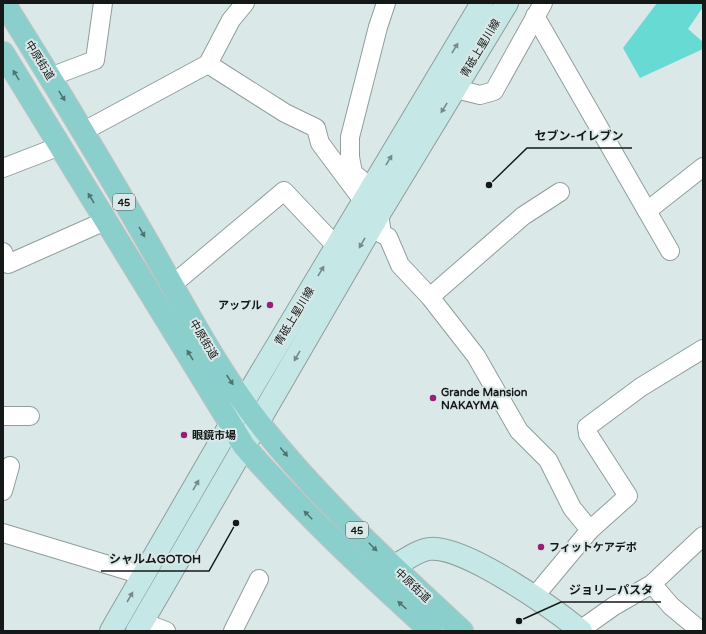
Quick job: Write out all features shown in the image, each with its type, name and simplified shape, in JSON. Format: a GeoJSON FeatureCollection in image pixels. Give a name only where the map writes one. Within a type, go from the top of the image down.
{"type":"FeatureCollection","features":[{"type":"Feature","properties":{"kind":"main road","name":"中原街道"},"geometry":{"type":"LineString","coordinates":[[4,3],[84,131],[214,357],[259,422],[315,488],[393,567],[462,631]]}},
{"type":"Feature","properties":{"kind":"main road","name":"青砥上星川線"},"geometry":{"type":"LineString","coordinates":[[140,627],[259,422],[372,201],[482,3]]}},
{"type":"Feature","properties":{"kind":"main road","name":"青砥上星川線"},"geometry":{"type":"LineString","coordinates":[[111,631],[244,401],[336,246],[372,201],[456,89],[507,3]]}},
{"type":"Feature","properties":{"kind":"main road","name":"中原街道"},"geometry":{"type":"LineString","coordinates":[[3,53],[105,221],[191,357],[230,426],[244,446],[290,498],[353,561],[431,631]]}},
{"type":"Feature","properties":{"kind":"main road"},"geometry":{"type":"LineString","coordinates":[[393,567],[418,553],[429,549],[447,550],[487,569],[534,597],[581,631]]}},
{"type":"Feature","properties":{"kind":"street"},"geometry":{"type":"LineString","coordinates":[[50,77],[95,60],[103,3]]}},
{"type":"Feature","properties":{"kind":"street"},"geometry":{"type":"LineString","coordinates":[[84,131],[208,64],[231,20],[245,3]]}},
{"type":"Feature","properties":{"kind":"street"},"geometry":{"type":"LineString","coordinates":[[386,3],[378,27],[350,137],[350,158],[353,173],[372,201],[382,234],[388,237],[400,265],[430,297],[476,356],[519,431],[548,460],[572,508],[590,530]]}},
{"type":"Feature","properties":{"kind":"street"},"geometry":{"type":"LineString","coordinates":[[456,89],[480,95],[494,91],[539,10]]}},
{"type":"Feature","properties":{"kind":"street"},"geometry":{"type":"LineString","coordinates":[[539,10],[670,251]]}},
{"type":"Feature","properties":{"kind":"street"},"geometry":{"type":"LineString","coordinates":[[208,64],[285,113],[316,128],[320,143],[372,201]]}},
{"type":"Feature","properties":{"kind":"street"},"geometry":{"type":"LineString","coordinates":[[3,168],[60,146]]}},
{"type":"Feature","properties":{"kind":"street"},"geometry":{"type":"LineString","coordinates":[[647,210],[703,167]]}},
{"type":"Feature","properties":{"kind":"street"},"geometry":{"type":"LineString","coordinates":[[172,285],[284,191],[336,246]]}},
{"type":"Feature","properties":{"kind":"street"},"geometry":{"type":"LineString","coordinates":[[430,297],[523,216],[560,192]]}},
{"type":"Feature","properties":{"kind":"street"},"geometry":{"type":"LineString","coordinates":[[3,252],[8,264],[105,221]]}},
{"type":"Feature","properties":{"kind":"street"},"geometry":{"type":"LineString","coordinates":[[534,597],[590,530],[628,496],[588,434],[587,427],[641,387],[703,349]]}},
{"type":"Feature","properties":{"kind":"street"},"geometry":{"type":"LineString","coordinates":[[3,416],[30,416]]}},
{"type":"Feature","properties":{"kind":"street"},"geometry":{"type":"LineString","coordinates":[[3,491],[10,466]]}},
{"type":"Feature","properties":{"kind":"street"},"geometry":{"type":"LineString","coordinates":[[3,533],[132,572],[142,577]]}},
{"type":"Feature","properties":{"kind":"street"},"geometry":{"type":"LineString","coordinates":[[581,631],[614,606],[652,584],[703,536]]}},
{"type":"Feature","properties":{"kind":"street"},"geometry":{"type":"LineString","coordinates":[[234,631],[259,579]]}},
{"type":"Feature","properties":{"kind":"street"},"geometry":{"type":"LineString","coordinates":[[652,584],[671,606],[701,631]]}},
{"type":"Feature","properties":{"kind":"street"},"geometry":{"type":"LineString","coordinates":[[140,627],[166,631]]}},
{"type":"Feature","properties":{"kind":"shaded area"},"geometry":{"type":"Polygon","coordinates":[[[657,3],[703,3],[703,7],[688,29],[703,42],[703,49],[640,78],[623,48],[657,3]]]}},
{"type":"Feature","properties":{"kind":"place","name":"セブン-イレブン"},"geometry":{"type":"Point","coordinates":[489,185]}},
{"type":"Feature","properties":{"kind":"place","name":"アップル"},"geometry":{"type":"Point","coordinates":[270,305]}},
{"type":"Feature","properties":{"kind":"place","name":"Grande Mansion NAKAYMA"},"geometry":{"type":"Point","coordinates":[433,398]}},
{"type":"Feature","properties":{"kind":"place","name":"眼鏡市場"},"geometry":{"type":"Point","coordinates":[184,435]}},
{"type":"Feature","properties":{"kind":"place","name":"シャルムGOTOH"},"geometry":{"type":"Point","coordinates":[236,523]}},
{"type":"Feature","properties":{"kind":"place","name":"フィットケアデポ"},"geometry":{"type":"Point","coordinates":[541,547]}},
{"type":"Feature","properties":{"kind":"place","name":"ジョリーパスタ"},"geometry":{"type":"Point","coordinates":[519,621]}}]}
